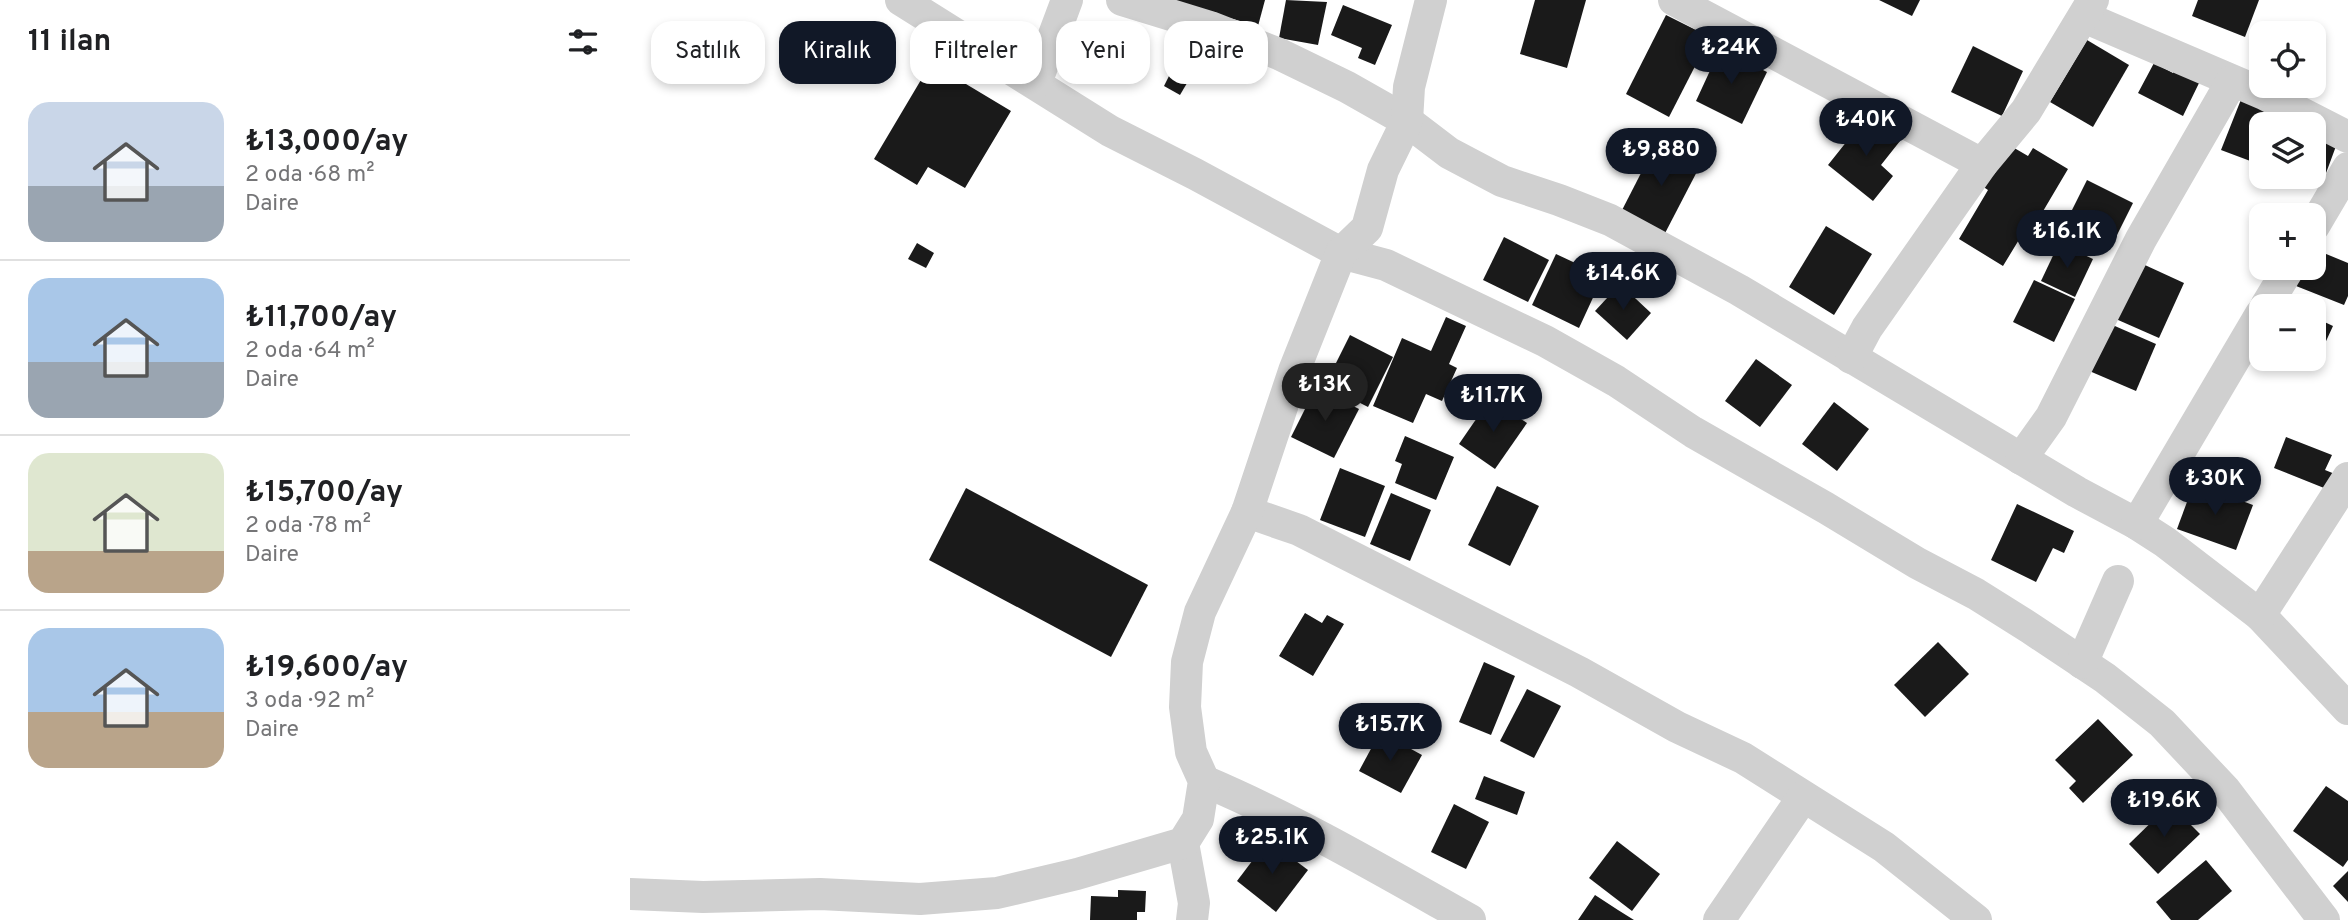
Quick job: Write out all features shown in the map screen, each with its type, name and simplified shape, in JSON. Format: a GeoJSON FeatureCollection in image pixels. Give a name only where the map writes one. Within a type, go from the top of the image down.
{"type":"FeatureCollection","features":[{"type":"Feature","properties":{"kind":"street"},"geometry":{"type":"LineString","coordinates":[[901,0],[935,21]]}},
{"type":"Feature","properties":{"kind":"street"},"geometry":{"type":"LineString","coordinates":[[1042,67],[1067,0]]}},
{"type":"Feature","properties":{"kind":"street"},"geometry":{"type":"LineString","coordinates":[[1122,0],[1210,27],[1279,54],[1347,87],[1406,121],[1449,153],[1502,181],[1610,220],[1739,290],[2165,542],[2260,615],[2348,709]]}},
{"type":"Feature","properties":{"kind":"street"},"geometry":{"type":"LineString","coordinates":[[630,894],[703,897],[820,894],[920,899],[997,894],[1183,843],[1198,819],[1204,780],[1191,752],[1185,706],[1187,662],[1200,612],[1247,512],[1294,371],[1341,253],[1367,228],[1383,170],[1406,121],[1409,87],[1431,0]]}},
{"type":"Feature","properties":{"kind":"street"},"geometry":{"type":"LineString","coordinates":[[1674,0],[1982,164]]}},
{"type":"Feature","properties":{"kind":"street"},"geometry":{"type":"LineString","coordinates":[[1852,358],[1867,328],[1937,232],[1982,164],[2026,111],[2088,9],[2348,137]]}},
{"type":"Feature","properties":{"kind":"street"},"geometry":{"type":"LineString","coordinates":[[2021,459],[2051,416],[2123,272],[2232,81]]}},
{"type":"Feature","properties":{"kind":"street"},"geometry":{"type":"LineString","coordinates":[[1038,84],[1110,131],[1341,253],[1386,265],[1545,341],[1616,381],[1693,432],[1917,564],[1976,593],[2082,663],[2162,723],[2225,790],[2325,920]]}},
{"type":"Feature","properties":{"kind":"street"},"geometry":{"type":"LineString","coordinates":[[2326,206],[2348,168]]}},
{"type":"Feature","properties":{"kind":"street"},"geometry":{"type":"LineString","coordinates":[[2137,524],[2249,334]]}},
{"type":"Feature","properties":{"kind":"street"},"geometry":{"type":"LineString","coordinates":[[2260,615],[2348,478]]}},
{"type":"Feature","properties":{"kind":"street"},"geometry":{"type":"LineString","coordinates":[[1247,512],[1299,530],[1524,643],[1677,727],[1743,758],[1884,847],[1976,920]]}},
{"type":"Feature","properties":{"kind":"street"},"geometry":{"type":"LineString","coordinates":[[2082,663],[2118,581]]}},
{"type":"Feature","properties":{"kind":"street"},"geometry":{"type":"LineString","coordinates":[[1204,780],[1297,825],[1471,920]]}},
{"type":"Feature","properties":{"kind":"street"},"geometry":{"type":"LineString","coordinates":[[1718,920],[1803,797]]}},
{"type":"Feature","properties":{"kind":"street"},"geometry":{"type":"LineString","coordinates":[[1183,843],[1194,903],[1192,920]]}},
{"type":"Feature","properties":{"kind":"building"},"geometry":{"type":"Polygon","coordinates":[[[1165,0],[1265,0],[1259,21],[1240,21],[1165,0]]]}},
{"type":"Feature","properties":{"kind":"building"},"geometry":{"type":"Polygon","coordinates":[[[1286,0],[1327,2],[1318,45],[1279,38],[1286,0]]]}},
{"type":"Feature","properties":{"kind":"building"},"geometry":{"type":"Polygon","coordinates":[[[1535,0],[1586,0],[1567,68],[1520,54],[1535,0]]]}},
{"type":"Feature","properties":{"kind":"building"},"geometry":{"type":"Polygon","coordinates":[[[1879,0],[1920,0],[1912,16],[1879,0]]]}},
{"type":"Feature","properties":{"kind":"building"},"geometry":{"type":"Polygon","coordinates":[[[2198,0],[2259,0],[2245,37],[2192,16],[2198,0]]]}},
{"type":"Feature","properties":{"kind":"building"},"geometry":{"type":"Polygon","coordinates":[[[1343,5],[1392,25],[1375,65],[1358,58],[1362,48],[1331,35],[1343,5]]]}},
{"type":"Feature","properties":{"kind":"building"},"geometry":{"type":"Polygon","coordinates":[[[1666,15],[1710,37],[1669,117],[1626,94],[1666,15]]]}},
{"type":"Feature","properties":{"kind":"building"},"geometry":{"type":"Polygon","coordinates":[[[2087,40],[2129,65],[2093,127],[2050,102],[2087,40]]]}},
{"type":"Feature","properties":{"kind":"building"},"geometry":{"type":"Polygon","coordinates":[[[1973,46],[2023,71],[2002,116],[1951,92],[1973,46]]]}},
{"type":"Feature","properties":{"kind":"building"},"geometry":{"type":"Polygon","coordinates":[[[1720,49],[1767,72],[1742,124],[1696,101],[1720,49]]]}},
{"type":"Feature","properties":{"kind":"building"},"geometry":{"type":"Polygon","coordinates":[[[2154,63],[2173,73],[2175,68],[2200,81],[2183,116],[2138,93],[2154,63]]]}},
{"type":"Feature","properties":{"kind":"building"},"geometry":{"type":"Polygon","coordinates":[[[919,84],[966,84],[1011,111],[965,188],[928,167],[917,185],[874,159],[919,84]]]}},
{"type":"Feature","properties":{"kind":"building"},"geometry":{"type":"Polygon","coordinates":[[[1165,84],[1186,84],[1180,95],[1164,86],[1165,84]]]}},
{"type":"Feature","properties":{"kind":"building"},"geometry":{"type":"Polygon","coordinates":[[[2242,97],[2282,112],[2249,112],[2249,160],[2221,150],[2242,97]]]}},
{"type":"Feature","properties":{"kind":"building"},"geometry":{"type":"Polygon","coordinates":[[[1867,116],[1900,141],[1881,165],[1893,176],[1873,201],[1828,165],[1867,116]]]}},
{"type":"Feature","properties":{"kind":"building"},"geometry":{"type":"Polygon","coordinates":[[[2326,133],[2339,138],[2326,173],[2326,133]]]}},
{"type":"Feature","properties":{"kind":"building"},"geometry":{"type":"Polygon","coordinates":[[[1659,138],[1703,160],[1662,239],[1619,216],[1659,138]]]}},
{"type":"Feature","properties":{"kind":"building"},"geometry":{"type":"Polygon","coordinates":[[[2004,142],[2028,156],[2033,148],[2068,169],[2039,218],[2034,215],[2003,266],[1959,239],[1988,190],[1979,184],[2004,142]]]}},
{"type":"Feature","properties":{"kind":"building"},"geometry":{"type":"Polygon","coordinates":[[[2087,180],[2133,203],[2110,249],[2064,226],[2087,180]]]}},
{"type":"Feature","properties":{"kind":"building"},"geometry":{"type":"Polygon","coordinates":[[[1826,226],[1872,254],[1834,315],[1789,287],[1826,226]]]}},
{"type":"Feature","properties":{"kind":"building"},"geometry":{"type":"Polygon","coordinates":[[[1504,237],[1549,260],[1528,302],[1483,280],[1504,237]]]}},
{"type":"Feature","properties":{"kind":"building"},"geometry":{"type":"Polygon","coordinates":[[[917,243],[934,253],[926,268],[908,259],[917,243]]]}},
{"type":"Feature","properties":{"kind":"building"},"geometry":{"type":"Polygon","coordinates":[[[2059,243],[2093,259],[2075,297],[2041,281],[2059,243]]]}},
{"type":"Feature","properties":{"kind":"building"},"geometry":{"type":"Polygon","coordinates":[[[1556,254],[1603,276],[1579,328],[1532,305],[1556,254]]]}},
{"type":"Feature","properties":{"kind":"building"},"geometry":{"type":"Polygon","coordinates":[[[2326,254],[2348,263],[2348,296],[2344,305],[2326,298],[2326,294],[2316,294],[2291,284],[2293,280],[2326,280],[2326,254]]]}},
{"type":"Feature","properties":{"kind":"building"},"geometry":{"type":"Polygon","coordinates":[[[2134,260],[2184,283],[2159,338],[2109,316],[2134,260]]]}},
{"type":"Feature","properties":{"kind":"building"},"geometry":{"type":"Polygon","coordinates":[[[2034,280],[2075,299],[2054,342],[2013,322],[2034,280]]]}},
{"type":"Feature","properties":{"kind":"building"},"geometry":{"type":"Polygon","coordinates":[[[1620,284],[1651,313],[1627,340],[1595,311],[1620,284]]]}},
{"type":"Feature","properties":{"kind":"building"},"geometry":{"type":"Polygon","coordinates":[[[1446,317],[1466,326],[1449,364],[1457,368],[1442,401],[1426,394],[1413,423],[1373,406],[1402,338],[1431,351],[1446,317]]]}},
{"type":"Feature","properties":{"kind":"building"},"geometry":{"type":"Polygon","coordinates":[[[2108,323],[2156,344],[2136,391],[2087,370],[2108,323]]]}},
{"type":"Feature","properties":{"kind":"building"},"geometry":{"type":"Polygon","coordinates":[[[2326,323],[2333,326],[2326,341],[2326,323]]]}},
{"type":"Feature","properties":{"kind":"building"},"geometry":{"type":"Polygon","coordinates":[[[1350,335],[1393,357],[1368,407],[1325,385],[1350,335]]]}},
{"type":"Feature","properties":{"kind":"building"},"geometry":{"type":"Polygon","coordinates":[[[1756,359],[1792,385],[1760,427],[1725,401],[1756,359]]]}},
{"type":"Feature","properties":{"kind":"building"},"geometry":{"type":"Polygon","coordinates":[[[1316,387],[1359,409],[1334,458],[1291,437],[1316,387]]]}},
{"type":"Feature","properties":{"kind":"building"},"geometry":{"type":"Polygon","coordinates":[[[1490,399],[1527,423],[1495,469],[1459,444],[1490,399]]]}},
{"type":"Feature","properties":{"kind":"building"},"geometry":{"type":"Polygon","coordinates":[[[1834,402],[1869,429],[1837,471],[1802,444],[1834,402]]]}},
{"type":"Feature","properties":{"kind":"building"},"geometry":{"type":"Polygon","coordinates":[[[1405,436],[1454,457],[1436,500],[1395,483],[1402,464],[1395,461],[1405,436]]]}},
{"type":"Feature","properties":{"kind":"building"},"geometry":{"type":"Polygon","coordinates":[[[2286,437],[2332,455],[2325,470],[2340,476],[2334,492],[2274,468],[2286,437]]]}},
{"type":"Feature","properties":{"kind":"building"},"geometry":{"type":"Polygon","coordinates":[[[1340,468],[1385,486],[1365,537],[1320,520],[1340,468]]]}},
{"type":"Feature","properties":{"kind":"building"},"geometry":{"type":"Polygon","coordinates":[[[2194,483],[2253,505],[2236,550],[2177,529],[2194,483]]]}},
{"type":"Feature","properties":{"kind":"building"},"geometry":{"type":"Polygon","coordinates":[[[1497,486],[1539,506],[1510,566],[1468,545],[1497,486]]]}},
{"type":"Feature","properties":{"kind":"building"},"geometry":{"type":"Polygon","coordinates":[[[966,488],[1148,585],[1111,657],[929,560],[966,488]]]}},
{"type":"Feature","properties":{"kind":"building"},"geometry":{"type":"Polygon","coordinates":[[[1391,493],[1431,510],[1410,561],[1370,544],[1391,493]]]}},
{"type":"Feature","properties":{"kind":"building"},"geometry":{"type":"Polygon","coordinates":[[[2017,504],[2074,531],[2064,553],[2053,548],[2036,582],[1991,560],[2017,504]]]}},
{"type":"Feature","properties":{"kind":"building"},"geometry":{"type":"Polygon","coordinates":[[[1305,613],[1322,623],[1327,615],[1344,624],[1313,676],[1279,656],[1305,613]]]}},
{"type":"Feature","properties":{"kind":"building"},"geometry":{"type":"Polygon","coordinates":[[[1938,642],[1969,674],[1925,717],[1894,685],[1938,642]]]}},
{"type":"Feature","properties":{"kind":"building"},"geometry":{"type":"Polygon","coordinates":[[[1484,662],[1515,676],[1491,735],[1459,722],[1484,662]]]}},
{"type":"Feature","properties":{"kind":"building"},"geometry":{"type":"Polygon","coordinates":[[[1527,689],[1561,706],[1534,758],[1500,741],[1527,689]]]}},
{"type":"Feature","properties":{"kind":"building"},"geometry":{"type":"Polygon","coordinates":[[[2098,719],[2133,755],[2083,803],[2069,788],[2076,781],[2055,760],[2098,719]]]}},
{"type":"Feature","properties":{"kind":"building"},"geometry":{"type":"Polygon","coordinates":[[[1380,732],[1422,755],[1401,793],[1359,771],[1380,732]]]}},
{"type":"Feature","properties":{"kind":"building"},"geometry":{"type":"Polygon","coordinates":[[[1484,776],[1525,792],[1517,815],[1475,799],[1484,776]]]}},
{"type":"Feature","properties":{"kind":"building"},"geometry":{"type":"Polygon","coordinates":[[[2326,786],[2348,801],[2348,860],[2343,867],[2293,831],[2326,786]]]}},
{"type":"Feature","properties":{"kind":"building"},"geometry":{"type":"Polygon","coordinates":[[[1454,804],[1489,822],[1466,869],[1431,852],[1454,804]]]}},
{"type":"Feature","properties":{"kind":"building"},"geometry":{"type":"Polygon","coordinates":[[[2170,804],[2200,834],[2158,874],[2129,844],[2170,804]]]}},
{"type":"Feature","properties":{"kind":"building"},"geometry":{"type":"Polygon","coordinates":[[[1268,840],[1308,870],[1276,912],[1237,881],[1268,840]]]}},
{"type":"Feature","properties":{"kind":"building"},"geometry":{"type":"Polygon","coordinates":[[[1617,841],[1660,874],[1632,911],[1589,878],[1617,841]]]}},
{"type":"Feature","properties":{"kind":"building"},"geometry":{"type":"Polygon","coordinates":[[[2206,860],[2232,891],[2198,920],[2171,920],[2156,902],[2206,860]]]}},
{"type":"Feature","properties":{"kind":"building"},"geometry":{"type":"Polygon","coordinates":[[[2348,871],[2348,902],[2333,886],[2348,871]]]}},
{"type":"Feature","properties":{"kind":"building"},"geometry":{"type":"Polygon","coordinates":[[[1118,890],[1146,891],[1145,912],[1137,912],[1137,920],[1090,920],[1091,896],[1118,897],[1118,890]]]}},
{"type":"Feature","properties":{"kind":"building"},"geometry":{"type":"Polygon","coordinates":[[[1595,895],[1618,910],[1634,920],[1578,920],[1595,895]]]}}]}
